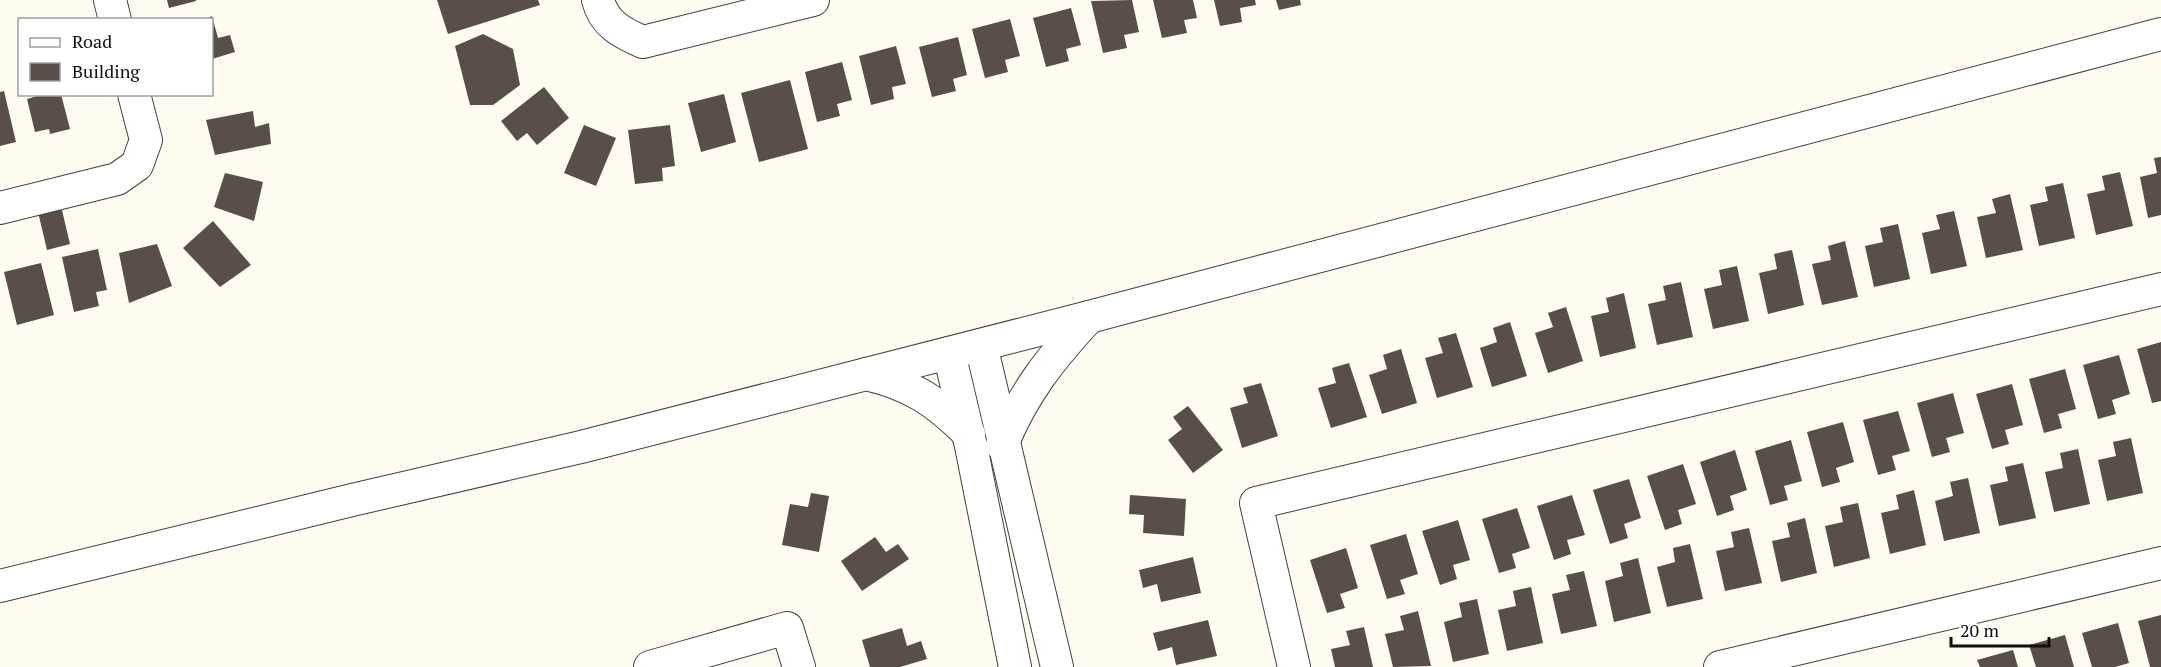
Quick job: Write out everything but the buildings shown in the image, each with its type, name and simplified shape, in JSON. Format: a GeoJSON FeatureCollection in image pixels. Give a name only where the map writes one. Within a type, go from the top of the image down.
{"type":"FeatureCollection","features":[{"type":"Feature","properties":{"kind":"street"},"geometry":{"type":"LineString","coordinates":[[110,0],[114,18]]}},
{"type":"Feature","properties":{"kind":"street"},"geometry":{"type":"LineString","coordinates":[[598,0],[601,10],[617,31],[643,42],[813,0]]}},
{"type":"Feature","properties":{"kind":"street"},"geometry":{"type":"LineString","coordinates":[[0,586],[352,500],[582,447],[1089,317],[2161,34]]}},
{"type":"Feature","properties":{"kind":"street"},"geometry":{"type":"LineString","coordinates":[[0,208],[117,179],[137,165],[146,140],[135,96]]}},
{"type":"Feature","properties":{"kind":"street"},"geometry":{"type":"LineString","coordinates":[[1293,667],[1256,503],[2161,289]]}},
{"type":"Feature","properties":{"kind":"street"},"geometry":{"type":"LineString","coordinates":[[1002,445],[1014,415],[1034,380],[1089,317]]}},
{"type":"Feature","properties":{"kind":"street"},"geometry":{"type":"LineString","coordinates":[[981,345],[1002,445],[1057,667]]}},
{"type":"Feature","properties":{"kind":"street"},"geometry":{"type":"LineString","coordinates":[[949,353],[969,434],[1015,667]]}},
{"type":"Feature","properties":{"kind":"street"},"geometry":{"type":"LineString","coordinates":[[866,374],[913,389],[947,412],[969,434]]}},
{"type":"Feature","properties":{"kind":"street"},"geometry":{"type":"LineString","coordinates":[[1719,667],[2161,563]]}},
{"type":"Feature","properties":{"kind":"street"},"geometry":{"type":"LineString","coordinates":[[650,667],[787,628],[799,667]]}}]}
